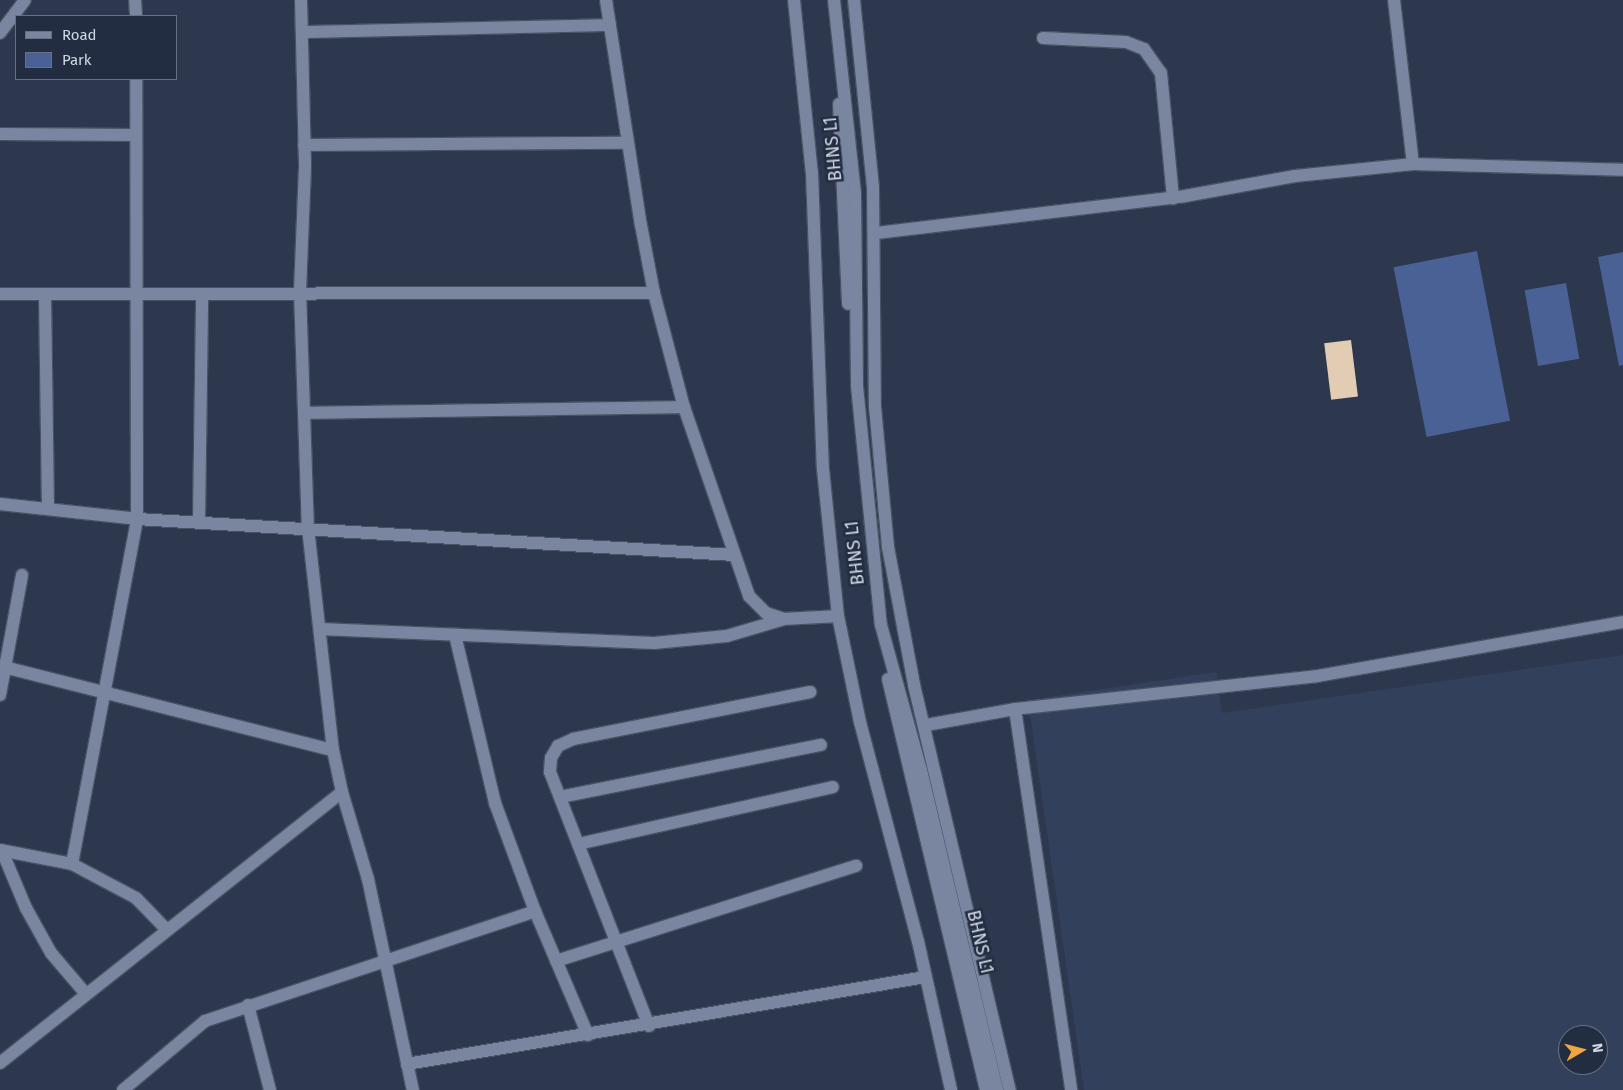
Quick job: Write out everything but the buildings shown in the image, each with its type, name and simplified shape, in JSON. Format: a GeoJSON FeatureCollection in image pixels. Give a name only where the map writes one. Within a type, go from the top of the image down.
{"type":"FeatureCollection","features":[{"type":"Feature","properties":{"kind":"street"},"geometry":{"type":"LineString","coordinates":[[0,33],[24,0]]}},
{"type":"Feature","properties":{"kind":"street"},"geometry":{"type":"LineString","coordinates":[[136,0],[136,15]]}},
{"type":"Feature","properties":{"kind":"street"},"geometry":{"type":"LineString","coordinates":[[302,0],[304,145],[300,291],[308,528],[333,750],[342,792],[368,878],[413,1090]]}},
{"type":"Feature","properties":{"kind":"street"},"geometry":{"type":"LineString","coordinates":[[606,0],[654,293],[684,407],[749,596],[766,613],[784,619]]}},
{"type":"Feature","properties":{"kind":"street"},"geometry":{"type":"LineString","coordinates":[[794,0],[812,173],[823,469],[838,616],[860,722],[926,977],[951,1090]]}},
{"type":"Feature","properties":{"kind":"street","name":"BHNS L1"},"geometry":{"type":"LineString","coordinates":[[826,0],[839,102],[851,394],[869,596],[908,773],[986,1090]]}},
{"type":"Feature","properties":{"kind":"street","name":"BHNS L1"},"geometry":{"type":"LineString","coordinates":[[834,0],[854,193],[857,386],[881,625],[921,770],[997,1090]]}},
{"type":"Feature","properties":{"kind":"street"},"geometry":{"type":"LineString","coordinates":[[854,0],[867,109],[876,233],[875,389],[880,477],[900,616],[1010,1090]]}},
{"type":"Feature","properties":{"kind":"street"},"geometry":{"type":"LineString","coordinates":[[1394,0],[1413,164]]}},
{"type":"Feature","properties":{"kind":"street"},"geometry":{"type":"LineString","coordinates":[[302,32],[610,25]]}},
{"type":"Feature","properties":{"kind":"street"},"geometry":{"type":"LineString","coordinates":[[1044,38],[1126,42],[1144,49],[1161,73],[1172,198]]}},
{"type":"Feature","properties":{"kind":"street"},"geometry":{"type":"LineString","coordinates":[[72,864],[102,692],[137,519],[139,294],[136,80]]}},
{"type":"Feature","properties":{"kind":"street"},"geometry":{"type":"LineString","coordinates":[[0,134],[136,135]]}},
{"type":"Feature","properties":{"kind":"street"},"geometry":{"type":"LineString","coordinates":[[304,145],[628,143]]}},
{"type":"Feature","properties":{"kind":"street"},"geometry":{"type":"LineString","coordinates":[[876,233],[1172,198],[1295,176],[1413,164],[1623,170]]}},
{"type":"Feature","properties":{"kind":"street"},"geometry":{"type":"LineString","coordinates":[[0,294],[202,294],[300,291],[654,293]]}},
{"type":"Feature","properties":{"kind":"street"},"geometry":{"type":"LineString","coordinates":[[45,294],[48,509]]}},
{"type":"Feature","properties":{"kind":"street"},"geometry":{"type":"LineString","coordinates":[[199,521],[202,294]]}},
{"type":"Feature","properties":{"kind":"street"},"geometry":{"type":"LineString","coordinates":[[304,413],[684,407]]}},
{"type":"Feature","properties":{"kind":"street"},"geometry":{"type":"LineString","coordinates":[[0,504],[137,519],[199,521],[734,555]]}},
{"type":"Feature","properties":{"kind":"street"},"geometry":{"type":"LineString","coordinates":[[0,694],[2,667],[22,575]]}},
{"type":"Feature","properties":{"kind":"street"},"geometry":{"type":"LineString","coordinates":[[320,629],[654,643],[727,636],[784,619],[838,616]]}},
{"type":"Feature","properties":{"kind":"street"},"geometry":{"type":"LineString","coordinates":[[926,725],[1015,709],[1317,676],[1623,622]]}},
{"type":"Feature","properties":{"kind":"street"},"geometry":{"type":"LineString","coordinates":[[455,635],[495,803],[535,911],[588,1035]]}},
{"type":"Feature","properties":{"kind":"street"},"geometry":{"type":"LineString","coordinates":[[2,667],[333,750]]}},
{"type":"Feature","properties":{"kind":"street"},"geometry":{"type":"LineString","coordinates":[[648,1026],[550,772],[551,758],[558,746],[573,739],[810,692]]}},
{"type":"Feature","properties":{"kind":"street"},"geometry":{"type":"LineString","coordinates":[[1015,709],[1071,1090]]}},
{"type":"Feature","properties":{"kind":"street"},"geometry":{"type":"LineString","coordinates":[[560,797],[821,745]]}},
{"type":"Feature","properties":{"kind":"street"},"geometry":{"type":"LineString","coordinates":[[578,844],[833,787]]}},
{"type":"Feature","properties":{"kind":"street"},"geometry":{"type":"LineString","coordinates":[[0,1063],[166,929],[342,792]]}},
{"type":"Feature","properties":{"kind":"street"},"geometry":{"type":"LineString","coordinates":[[1,851],[72,864],[136,898],[166,929]]}},
{"type":"Feature","properties":{"kind":"street"},"geometry":{"type":"LineString","coordinates":[[1,851],[26,908],[51,954],[86,994]]}},
{"type":"Feature","properties":{"kind":"street"},"geometry":{"type":"LineString","coordinates":[[556,961],[615,940],[856,866]]}},
{"type":"Feature","properties":{"kind":"street"},"geometry":{"type":"LineString","coordinates":[[123,1090],[205,1021],[248,1005],[387,963],[535,911]]}},
{"type":"Feature","properties":{"kind":"street"},"geometry":{"type":"LineString","coordinates":[[407,1064],[648,1026],[926,977]]}},
{"type":"Feature","properties":{"kind":"street"},"geometry":{"type":"LineString","coordinates":[[248,1005],[270,1090]]}},
{"type":"Feature","properties":{"kind":"shaded area"},"geometry":{"type":"Polygon","coordinates":[[[1623,655],[1623,1090],[1084,1090],[1028,700],[1216,672],[1222,713],[1623,655]]]}},
{"type":"Feature","properties":{"kind":"green space"},"geometry":{"type":"Polygon","coordinates":[[[1477,251],[1510,421],[1427,437],[1394,267],[1477,251]]]}},
{"type":"Feature","properties":{"kind":"green space"},"geometry":{"type":"Polygon","coordinates":[[[1623,252],[1623,365],[1619,366],[1598,257],[1623,252]]]}},
{"type":"Feature","properties":{"kind":"green space"},"geometry":{"type":"Polygon","coordinates":[[[1566,283],[1579,359],[1538,366],[1525,290],[1566,283]]]}}]}
